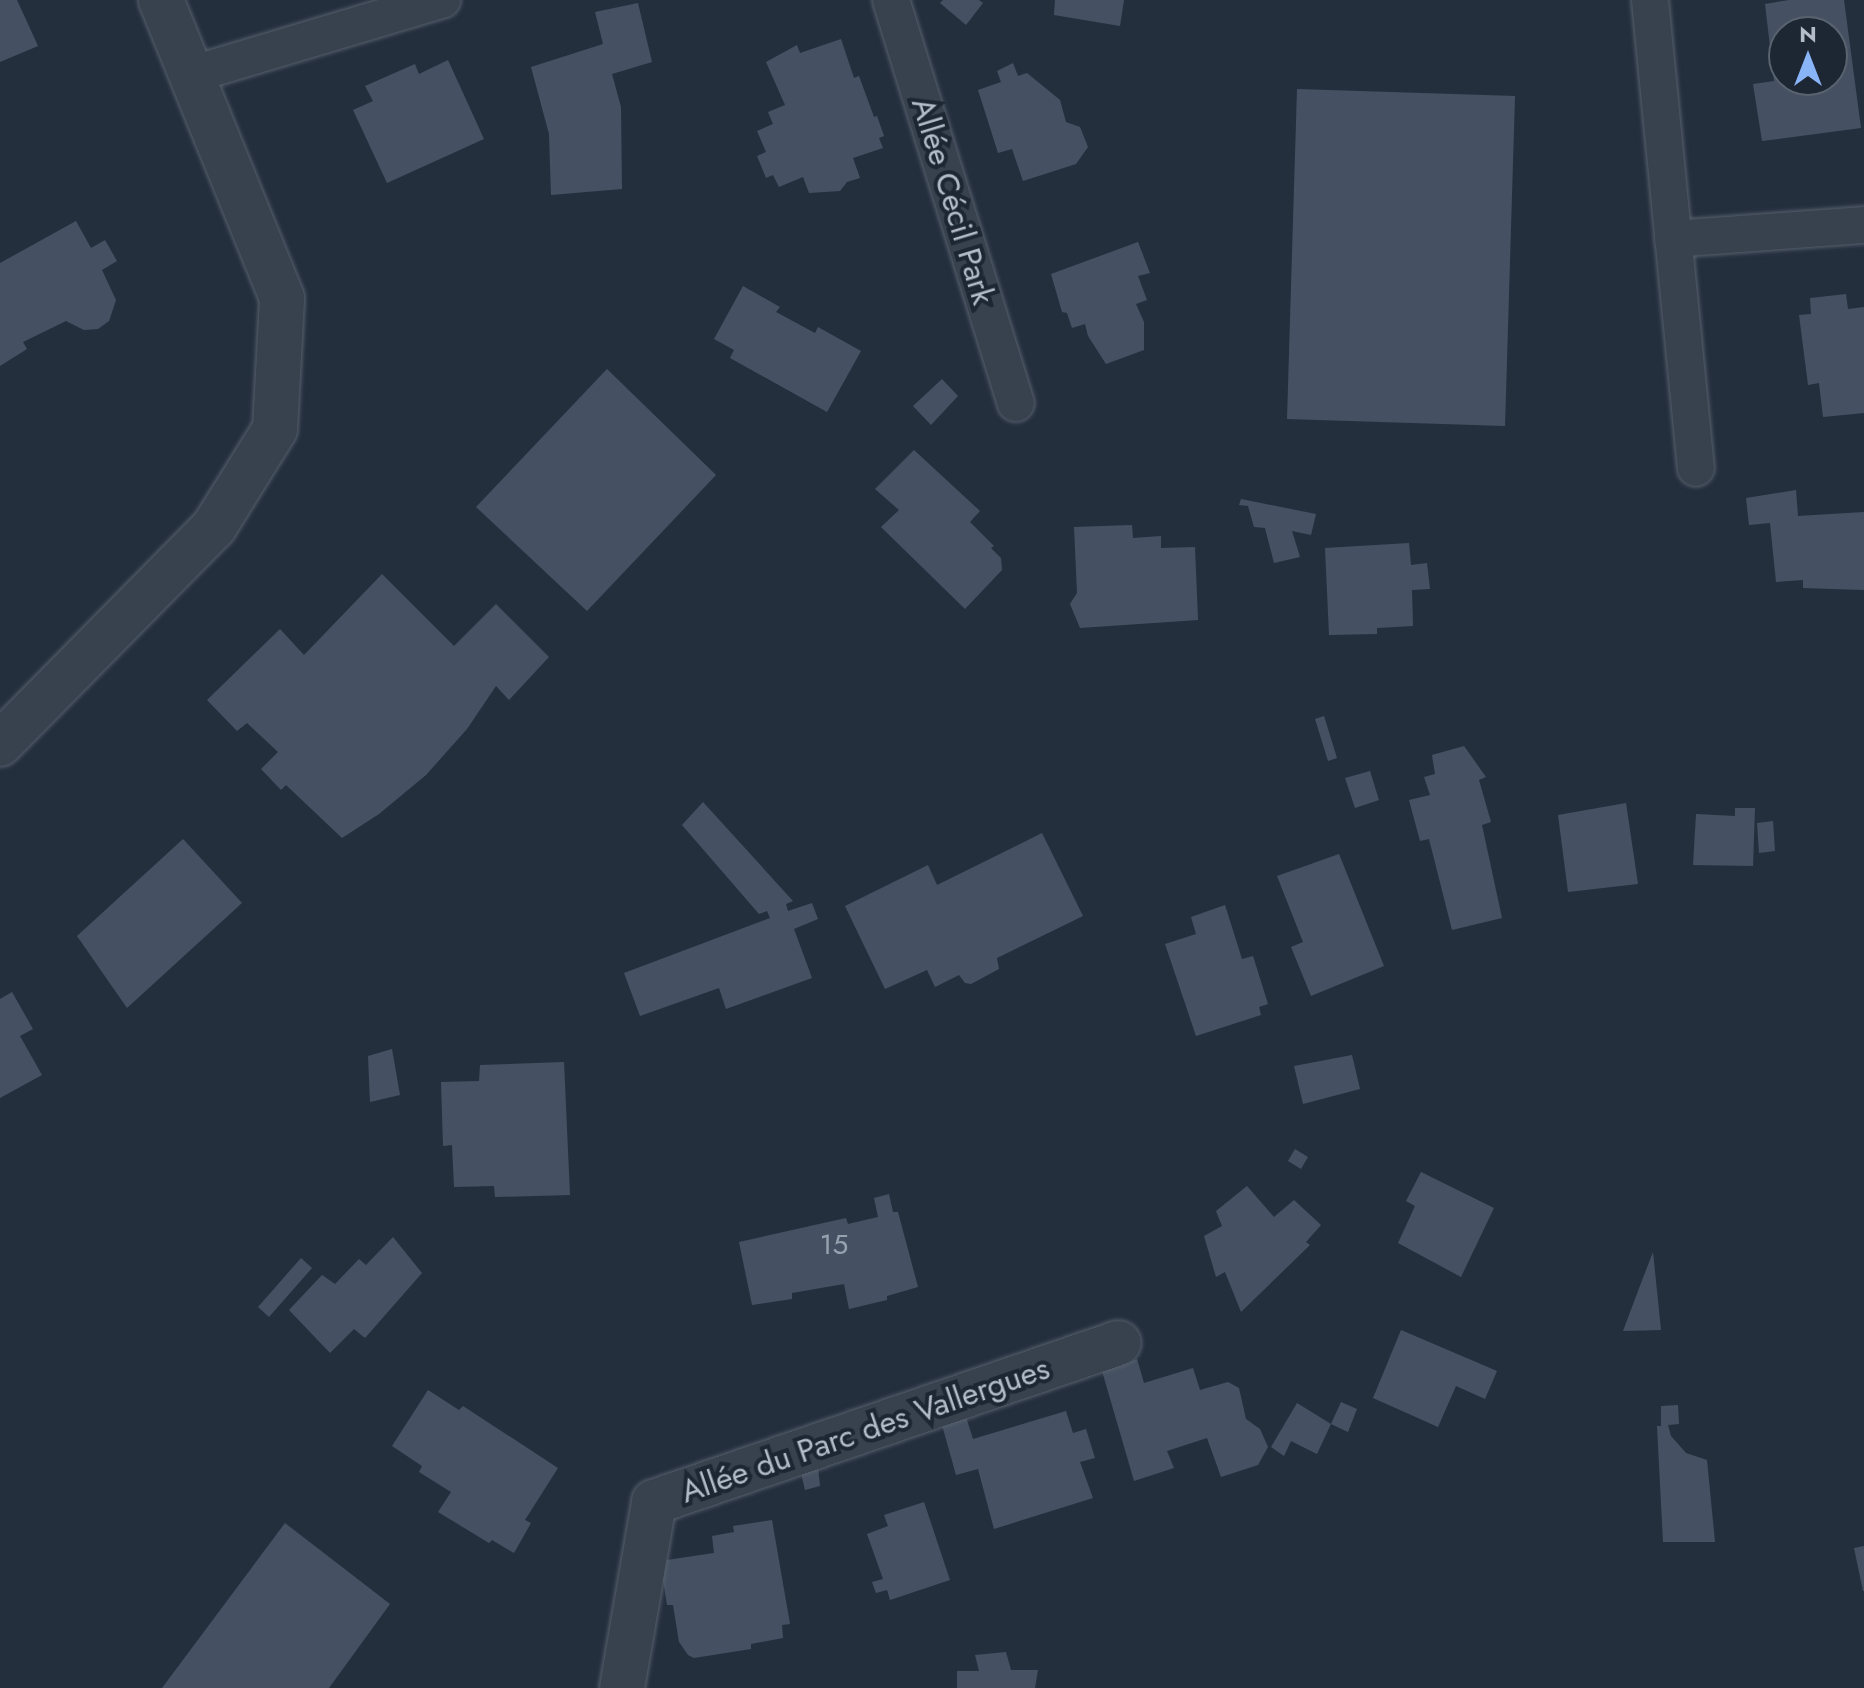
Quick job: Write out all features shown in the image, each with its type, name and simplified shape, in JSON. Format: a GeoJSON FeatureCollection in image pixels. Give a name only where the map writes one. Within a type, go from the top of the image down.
{"type":"FeatureCollection","features":[{"type":"Feature","properties":{"kind":"street"},"geometry":{"type":"LineString","coordinates":[[0,744],[214,527],[275,429],[282,298],[161,0]]}},
{"type":"Feature","properties":{"kind":"street","name":"Allée du Parc des Vallergues"},"geometry":{"type":"LineString","coordinates":[[622,1688],[654,1502],[1119,1343]]}},
{"type":"Feature","properties":{"kind":"lane"},"geometry":{"type":"LineString","coordinates":[[193,74],[442,0]]}},
{"type":"Feature","properties":{"kind":"lane","name":"Allée Cécil Park"},"geometry":{"type":"LineString","coordinates":[[891,0],[1016,403]]}},
{"type":"Feature","properties":{"kind":"lane"},"geometry":{"type":"LineString","coordinates":[[1650,0],[1696,468]]}},
{"type":"Feature","properties":{"kind":"lane"},"geometry":{"type":"LineString","coordinates":[[1673,239],[1864,225]]}},
{"type":"Feature","properties":{"kind":"building"},"geometry":{"type":"Polygon","coordinates":[[[0,0],[17,0],[38,46],[0,62],[0,0]]]}},
{"type":"Feature","properties":{"kind":"building"},"geometry":{"type":"Polygon","coordinates":[[[943,0],[979,0],[983,3],[966,25],[940,3],[943,0]]]}},
{"type":"Feature","properties":{"kind":"building"},"geometry":{"type":"Polygon","coordinates":[[[1055,0],[1124,0],[1120,26],[1054,15],[1055,0]]]}},
{"type":"Feature","properties":{"kind":"building"},"geometry":{"type":"Polygon","coordinates":[[[1789,0],[1844,0],[1846,16],[1768,16],[1768,30],[1765,4],[1789,0]]]}},
{"type":"Feature","properties":{"kind":"building"},"geometry":{"type":"Polygon","coordinates":[[[638,3],[652,62],[612,74],[621,107],[622,189],[551,195],[549,134],[531,67],[603,44],[595,12],[638,3]]]}},
{"type":"Feature","properties":{"kind":"building"},"geometry":{"type":"Polygon","coordinates":[[[1848,30],[1861,128],[1762,141],[1753,84],[1768,82],[1768,96],[1848,96],[1848,30]]]}},
{"type":"Feature","properties":{"kind":"building"},"geometry":{"type":"Polygon","coordinates":[[[841,39],[854,78],[859,76],[874,117],[877,116],[884,136],[879,138],[883,148],[853,158],[860,178],[847,182],[840,191],[809,193],[803,177],[779,187],[773,175],[766,178],[757,156],[766,152],[757,131],[773,124],[768,112],[785,105],[766,62],[797,45],[800,53],[841,39]]]}},
{"type":"Feature","properties":{"kind":"building"},"geometry":{"type":"Polygon","coordinates":[[[448,60],[484,139],[387,183],[353,110],[373,101],[365,86],[415,64],[419,74],[448,60]]]}},
{"type":"Feature","properties":{"kind":"building"},"geometry":{"type":"Polygon","coordinates":[[[1013,63],[1018,76],[1027,73],[1060,100],[1066,122],[1080,127],[1088,147],[1076,164],[1023,181],[1012,149],[998,153],[978,90],[1001,82],[997,71],[1013,63]]]}},
{"type":"Feature","properties":{"kind":"building"},"geometry":{"type":"Polygon","coordinates":[[[1297,89],[1515,96],[1505,426],[1287,419],[1297,89]]]}},
{"type":"Feature","properties":{"kind":"building"},"geometry":{"type":"Polygon","coordinates":[[[76,221],[91,248],[105,240],[117,261],[102,270],[116,300],[109,321],[98,329],[84,330],[66,321],[23,342],[27,349],[0,366],[0,263],[76,221]]]}},
{"type":"Feature","properties":{"kind":"building"},"geometry":{"type":"Polygon","coordinates":[[[1138,242],[1150,273],[1138,276],[1147,300],[1136,304],[1144,322],[1144,350],[1106,364],[1088,336],[1085,324],[1072,328],[1067,313],[1062,312],[1051,274],[1138,242]]]}},
{"type":"Feature","properties":{"kind":"building"},"geometry":{"type":"Polygon","coordinates":[[[743,286],[780,307],[776,312],[815,333],[818,327],[861,351],[827,412],[730,358],[734,350],[714,339],[743,286]]]}},
{"type":"Feature","properties":{"kind":"building"},"geometry":{"type":"Polygon","coordinates":[[[1846,294],[1848,309],[1864,307],[1864,413],[1823,417],[1819,383],[1808,385],[1799,315],[1811,314],[1810,298],[1846,294]]]}},
{"type":"Feature","properties":{"kind":"building"},"geometry":{"type":"Polygon","coordinates":[[[607,369],[716,475],[587,611],[476,507],[607,369]]]}},
{"type":"Feature","properties":{"kind":"building"},"geometry":{"type":"Polygon","coordinates":[[[942,379],[958,396],[931,425],[913,406],[942,379]]]}},
{"type":"Feature","properties":{"kind":"building"},"geometry":{"type":"Polygon","coordinates":[[[914,450],[980,511],[970,522],[994,546],[991,548],[1001,558],[1002,570],[965,609],[881,527],[899,510],[875,489],[914,450]]]}},
{"type":"Feature","properties":{"kind":"building"},"geometry":{"type":"Polygon","coordinates":[[[1796,490],[1798,516],[1864,512],[1864,590],[1803,588],[1803,580],[1776,582],[1770,523],[1749,525],[1746,498],[1796,490]]]}},
{"type":"Feature","properties":{"kind":"building"},"geometry":{"type":"Polygon","coordinates":[[[1241,499],[1316,514],[1311,535],[1292,531],[1300,557],[1274,563],[1265,528],[1254,527],[1248,506],[1239,505],[1241,499]]]}},
{"type":"Feature","properties":{"kind":"building"},"geometry":{"type":"Polygon","coordinates":[[[1132,525],[1133,538],[1161,536],[1161,548],[1195,547],[1198,620],[1080,628],[1070,604],[1077,593],[1074,527],[1132,525]]]}},
{"type":"Feature","properties":{"kind":"building"},"geometry":{"type":"Polygon","coordinates":[[[1409,543],[1411,565],[1427,563],[1430,589],[1412,590],[1413,626],[1377,628],[1377,634],[1329,635],[1325,548],[1409,543]]]}},
{"type":"Feature","properties":{"kind":"building"},"geometry":{"type":"Polygon","coordinates":[[[382,574],[454,646],[496,604],[549,657],[509,700],[496,686],[467,729],[426,775],[379,814],[342,838],[286,785],[281,790],[261,769],[278,752],[247,723],[237,731],[207,700],[280,629],[304,655],[382,574]]]}},
{"type":"Feature","properties":{"kind":"building"},"geometry":{"type":"Polygon","coordinates":[[[1324,716],[1337,758],[1328,761],[1315,719],[1324,716]]]}},
{"type":"Feature","properties":{"kind":"building"},"geometry":{"type":"Polygon","coordinates":[[[1464,746],[1486,777],[1479,780],[1491,822],[1482,825],[1502,918],[1452,930],[1429,839],[1420,841],[1409,800],[1430,795],[1424,777],[1435,774],[1432,755],[1464,746]]]}},
{"type":"Feature","properties":{"kind":"building"},"geometry":{"type":"Polygon","coordinates":[[[1370,771],[1379,800],[1355,808],[1345,778],[1370,771]]]}},
{"type":"Feature","properties":{"kind":"building"},"geometry":{"type":"Polygon","coordinates":[[[703,802],[793,901],[786,904],[788,911],[812,903],[818,919],[794,929],[812,978],[726,1009],[719,988],[640,1016],[624,973],[770,918],[767,911],[759,914],[682,825],[703,802]]]}},
{"type":"Feature","properties":{"kind":"building"},"geometry":{"type":"Polygon","coordinates":[[[1626,803],[1638,884],[1568,892],[1558,815],[1626,803]]]}},
{"type":"Feature","properties":{"kind":"building"},"geometry":{"type":"Polygon","coordinates":[[[1735,808],[1755,808],[1753,866],[1693,865],[1696,814],[1735,816],[1735,808]]]}},
{"type":"Feature","properties":{"kind":"building"},"geometry":{"type":"Polygon","coordinates":[[[1773,821],[1775,851],[1759,853],[1757,823],[1773,821]]]}},
{"type":"Feature","properties":{"kind":"building"},"geometry":{"type":"Polygon","coordinates":[[[1042,833],[1083,916],[997,958],[999,969],[971,984],[965,983],[959,975],[935,987],[927,970],[885,989],[845,906],[928,865],[937,885],[1042,833]]]}},
{"type":"Feature","properties":{"kind":"building"},"geometry":{"type":"Polygon","coordinates":[[[183,839],[242,903],[127,1008],[77,936],[183,839]]]}},
{"type":"Feature","properties":{"kind":"building"},"geometry":{"type":"Polygon","coordinates":[[[1339,854],[1384,966],[1311,996],[1291,947],[1303,942],[1277,876],[1339,854]]]}},
{"type":"Feature","properties":{"kind":"building"},"geometry":{"type":"Polygon","coordinates":[[[1225,905],[1242,959],[1253,956],[1268,1004],[1259,1007],[1261,1015],[1196,1036],[1165,944],[1196,934],[1191,917],[1225,905]]]}},
{"type":"Feature","properties":{"kind":"building"},"geometry":{"type":"Polygon","coordinates":[[[12,992],[33,1029],[20,1036],[42,1075],[0,1098],[0,999],[12,992]]]}},
{"type":"Feature","properties":{"kind":"building"},"geometry":{"type":"Polygon","coordinates":[[[392,1049],[400,1095],[370,1102],[368,1056],[392,1049]]]}},
{"type":"Feature","properties":{"kind":"building"},"geometry":{"type":"Polygon","coordinates":[[[1352,1055],[1360,1089],[1303,1104],[1294,1066],[1352,1055]]]}},
{"type":"Feature","properties":{"kind":"building"},"geometry":{"type":"Polygon","coordinates":[[[564,1062],[570,1195],[495,1197],[494,1186],[454,1187],[452,1145],[443,1146],[441,1082],[479,1081],[480,1065],[564,1062]]]}},
{"type":"Feature","properties":{"kind":"building"},"geometry":{"type":"Polygon","coordinates":[[[1295,1149],[1308,1157],[1301,1169],[1288,1161],[1295,1149]]]}},
{"type":"Feature","properties":{"kind":"building"},"geometry":{"type":"Polygon","coordinates":[[[1421,1172],[1494,1208],[1461,1277],[1398,1243],[1415,1206],[1406,1201],[1421,1172]]]}},
{"type":"Feature","properties":{"kind":"building"},"geometry":{"type":"Polygon","coordinates":[[[1247,1186],[1274,1217],[1294,1200],[1321,1225],[1306,1242],[1310,1245],[1241,1312],[1225,1272],[1216,1277],[1204,1236],[1222,1226],[1216,1211],[1247,1186]]]}},
{"type":"Feature","properties":{"kind":"building"},"geometry":{"type":"Polygon","coordinates":[[[889,1194],[893,1212],[898,1212],[918,1287],[887,1296],[887,1300],[849,1309],[844,1284],[792,1293],[792,1299],[752,1305],[739,1242],[846,1218],[848,1224],[878,1217],[874,1198],[889,1194]]]}},
{"type":"Feature","properties":{"kind":"building"},"geometry":{"type":"Polygon","coordinates":[[[393,1237],[422,1273],[365,1338],[354,1329],[330,1353],[289,1310],[322,1275],[335,1284],[359,1259],[366,1265],[393,1237]]]}},
{"type":"Feature","properties":{"kind":"building"},"geometry":{"type":"Polygon","coordinates":[[[1653,1252],[1661,1330],[1623,1331],[1641,1283],[1653,1252]]]}},
{"type":"Feature","properties":{"kind":"building"},"geometry":{"type":"Polygon","coordinates":[[[301,1258],[312,1268],[269,1317],[258,1307],[301,1258]]]}},
{"type":"Feature","properties":{"kind":"building"},"geometry":{"type":"Polygon","coordinates":[[[1401,1330],[1497,1371],[1485,1399],[1456,1386],[1438,1427],[1373,1398],[1401,1330]]]}},
{"type":"Feature","properties":{"kind":"building"},"geometry":{"type":"Polygon","coordinates":[[[1137,1359],[1144,1383],[1193,1368],[1200,1390],[1228,1382],[1239,1388],[1246,1419],[1260,1429],[1268,1447],[1258,1465],[1221,1477],[1207,1438],[1167,1451],[1174,1468],[1134,1481],[1102,1371],[1137,1359]]]}},
{"type":"Feature","properties":{"kind":"building"},"geometry":{"type":"Polygon","coordinates":[[[428,1390],[459,1410],[463,1406],[558,1468],[525,1520],[531,1523],[514,1553],[492,1540],[489,1543],[438,1512],[451,1492],[419,1472],[422,1466],[392,1446],[428,1390]]]}},
{"type":"Feature","properties":{"kind":"building"},"geometry":{"type":"Polygon","coordinates":[[[1341,1402],[1357,1409],[1348,1432],[1331,1424],[1341,1402]]]}},
{"type":"Feature","properties":{"kind":"building"},"geometry":{"type":"Polygon","coordinates":[[[1297,1403],[1331,1424],[1317,1454],[1291,1441],[1284,1456],[1271,1447],[1297,1403]]]}},
{"type":"Feature","properties":{"kind":"building"},"geometry":{"type":"Polygon","coordinates":[[[1678,1405],[1679,1424],[1668,1425],[1671,1436],[1686,1453],[1707,1460],[1715,1542],[1663,1542],[1657,1426],[1661,1426],[1661,1406],[1678,1405]]]}},
{"type":"Feature","properties":{"kind":"building"},"geometry":{"type":"Polygon","coordinates":[[[1066,1411],[1073,1433],[1086,1429],[1095,1458],[1080,1462],[1093,1498],[994,1529],[978,1469],[956,1475],[942,1425],[966,1417],[973,1439],[1066,1411]]]}},
{"type":"Feature","properties":{"kind":"building"},"geometry":{"type":"Polygon","coordinates":[[[818,1467],[820,1486],[805,1490],[801,1473],[818,1467]]]}},
{"type":"Feature","properties":{"kind":"building"},"geometry":{"type":"Polygon","coordinates":[[[924,1502],[950,1580],[890,1600],[887,1590],[876,1593],[872,1582],[883,1579],[867,1534],[888,1526],[884,1515],[924,1502]]]}},
{"type":"Feature","properties":{"kind":"building"},"geometry":{"type":"Polygon","coordinates":[[[772,1520],[790,1624],[782,1625],[783,1638],[751,1644],[751,1649],[694,1658],[688,1655],[679,1642],[673,1605],[667,1605],[660,1561],[714,1553],[712,1536],[734,1532],[733,1526],[772,1520]]]}},
{"type":"Feature","properties":{"kind":"building"},"geometry":{"type":"Polygon","coordinates":[[[285,1523],[390,1604],[329,1688],[162,1688],[285,1523]]]}},
{"type":"Feature","properties":{"kind":"building"},"geometry":{"type":"Polygon","coordinates":[[[1864,1546],[1864,1591],[1863,1591],[1854,1548],[1864,1546]]]}},
{"type":"Feature","properties":{"kind":"building"},"geometry":{"type":"Polygon","coordinates":[[[1006,1652],[1011,1670],[1038,1670],[1035,1688],[957,1688],[957,1671],[979,1671],[975,1655],[1006,1652]]]}}]}
